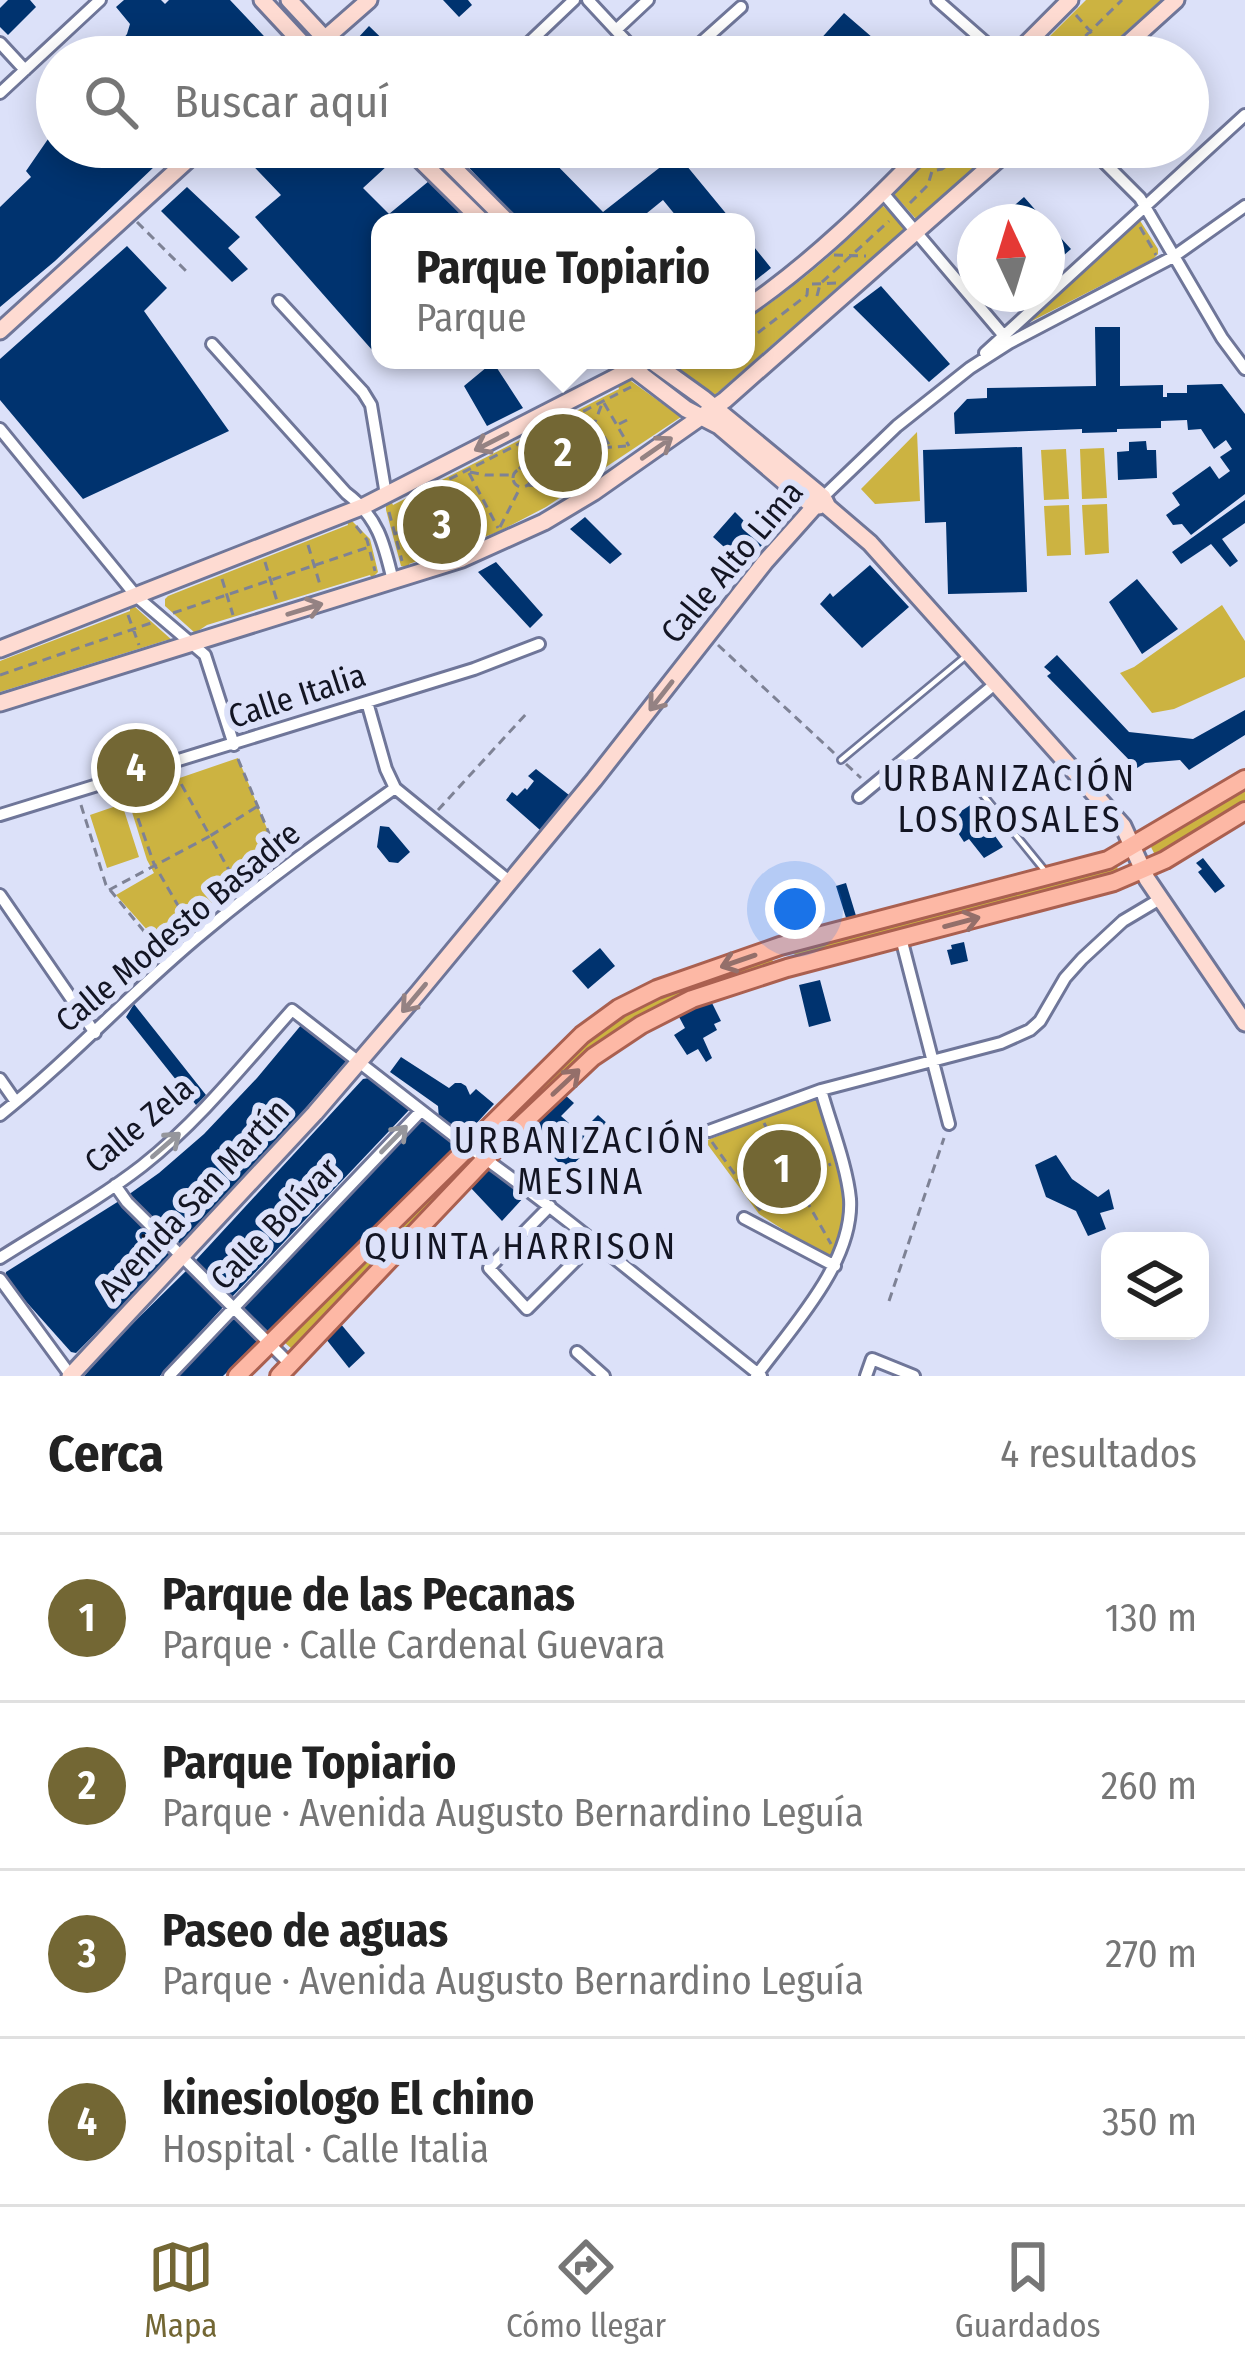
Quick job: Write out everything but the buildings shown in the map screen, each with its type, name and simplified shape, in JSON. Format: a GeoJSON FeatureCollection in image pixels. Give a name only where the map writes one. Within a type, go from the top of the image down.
{"type":"FeatureCollection","features":[{"type":"Feature","properties":{"kind":"main road"},"geometry":{"type":"LineString","coordinates":[[262,0],[293,36]]}},
{"type":"Feature","properties":{"kind":"main road"},"geometry":{"type":"LineString","coordinates":[[289,0],[321,36]]}},
{"type":"Feature","properties":{"kind":"main road"},"geometry":{"type":"LineString","coordinates":[[329,36],[368,0]]}},
{"type":"Feature","properties":{"kind":"main road"},"geometry":{"type":"LineString","coordinates":[[1129,36],[1176,0]]}},
{"type":"Feature","properties":{"kind":"main road"},"geometry":{"type":"LineString","coordinates":[[1038,36],[1073,7]]}},
{"type":"Feature","properties":{"kind":"main road"},"geometry":{"type":"LineString","coordinates":[[0,331],[178,168]]}},
{"type":"Feature","properties":{"kind":"main road"},"geometry":{"type":"LineString","coordinates":[[428,168],[474,213]]}},
{"type":"Feature","properties":{"kind":"main road"},"geometry":{"type":"LineString","coordinates":[[454,168],[499,213]]}},
{"type":"Feature","properties":{"kind":"main road"},"geometry":{"type":"LineString","coordinates":[[755,302],[832,241],[907,168]]}},
{"type":"Feature","properties":{"kind":"main road"},"geometry":{"type":"LineString","coordinates":[[0,703],[479,552],[544,522],[707,412],[988,168]]}},
{"type":"Feature","properties":{"kind":"main road"},"geometry":{"type":"LineString","coordinates":[[660,369],[870,543],[996,683],[1123,826],[1142,870],[1245,1023]]}},
{"type":"Feature","properties":{"kind":"main road"},"geometry":{"type":"LineString","coordinates":[[0,649],[364,506],[387,502],[630,371],[707,412]]}},
{"type":"Feature","properties":{"kind":"main road","name":"Calle Alto Lima"},"geometry":{"type":"LineString","coordinates":[[359,1062],[821,503]]}},
{"type":"Feature","properties":{"kind":"main road"},"geometry":{"type":"LineString","coordinates":[[237,1376],[600,1021],[657,989],[780,946],[1108,860],[1245,779]]}},
{"type":"Feature","properties":{"kind":"main road"},"geometry":{"type":"LineString","coordinates":[[285,1370],[487,1157],[617,1040],[692,999],[787,968],[1114,883],[1165,860],[1245,812]]}},
{"type":"Feature","properties":{"kind":"main road"},"geometry":{"type":"LineString","coordinates":[[780,946],[787,968]]}},
{"type":"Feature","properties":{"kind":"main road","name":"Avenida San Martín"},"geometry":{"type":"LineString","coordinates":[[71,1376],[359,1062]]}},
{"type":"Feature","properties":{"kind":"street"},"geometry":{"type":"LineString","coordinates":[[61,36],[100,0]]}},
{"type":"Feature","properties":{"kind":"street"},"geometry":{"type":"LineString","coordinates":[[536,36],[574,0]]}},
{"type":"Feature","properties":{"kind":"street"},"geometry":{"type":"LineString","coordinates":[[588,0],[622,36]]}},
{"type":"Feature","properties":{"kind":"street"},"geometry":{"type":"LineString","coordinates":[[616,30],[648,0]]}},
{"type":"Feature","properties":{"kind":"street"},"geometry":{"type":"LineString","coordinates":[[937,0],[978,36]]}},
{"type":"Feature","properties":{"kind":"street"},"geometry":{"type":"LineString","coordinates":[[709,36],[741,7]]}},
{"type":"Feature","properties":{"kind":"street"},"geometry":{"type":"LineString","coordinates":[[0,43],[25,70]]}},
{"type":"Feature","properties":{"kind":"street"},"geometry":{"type":"LineString","coordinates":[[0,93],[36,60]]}},
{"type":"Feature","properties":{"kind":"street"},"geometry":{"type":"LineString","coordinates":[[1209,147],[1245,115]]}},
{"type":"Feature","properties":{"kind":"street"},"geometry":{"type":"LineString","coordinates":[[1109,168],[1144,205],[1245,369]]}},
{"type":"Feature","properties":{"kind":"street"},"geometry":{"type":"LineString","coordinates":[[883,193],[1006,339],[1186,168]]}},
{"type":"Feature","properties":{"kind":"street","name":"Calle Alto Lima"},"geometry":{"type":"LineString","coordinates":[[821,503],[897,426],[1006,339],[1173,257],[1245,206]]}},
{"type":"Feature","properties":{"kind":"street"},"geometry":{"type":"LineString","coordinates":[[279,301],[371,405],[387,502]]}},
{"type":"Feature","properties":{"kind":"street"},"geometry":{"type":"LineString","coordinates":[[212,344],[346,493],[364,506],[376,523],[385,578]]}},
{"type":"Feature","properties":{"kind":"street"},"geometry":{"type":"LineString","coordinates":[[0,429],[137,596],[206,655],[234,745]]}},
{"type":"Feature","properties":{"kind":"street","name":"Calle Italia"},"geometry":{"type":"LineString","coordinates":[[0,815],[367,703],[539,644]]}},
{"type":"Feature","properties":{"kind":"street"},"geometry":{"type":"LineString","coordinates":[[859,797],[996,683]]}},
{"type":"Feature","properties":{"kind":"street"},"geometry":{"type":"LineString","coordinates":[[367,703],[395,788],[509,881]]}},
{"type":"Feature","properties":{"kind":"street","name":"Calle Modesto Basadre"},"geometry":{"type":"LineString","coordinates":[[0,1115],[202,933],[395,788]]}},
{"type":"Feature","properties":{"kind":"street"},"geometry":{"type":"LineString","coordinates":[[0,895],[94,1033]]}},
{"type":"Feature","properties":{"kind":"street"},"geometry":{"type":"LineString","coordinates":[[711,1137],[821,1090],[1030,1030],[1065,978],[1094,947],[1123,921],[1160,899]]}},
{"type":"Feature","properties":{"kind":"street"},"geometry":{"type":"LineString","coordinates":[[902,938],[949,1124]]}},
{"type":"Feature","properties":{"kind":"street","name":"Calle Zela"},"geometry":{"type":"LineString","coordinates":[[0,1258],[139,1169],[194,1120],[292,1010],[359,1062]]}},
{"type":"Feature","properties":{"kind":"street"},"geometry":{"type":"LineString","coordinates":[[359,1062],[487,1157],[758,1375],[835,1266],[846,1239],[848,1184],[821,1090]]}},
{"type":"Feature","properties":{"kind":"street"},"geometry":{"type":"LineString","coordinates":[[0,1079],[16,1102]]}},
{"type":"Feature","properties":{"kind":"street","name":"Calle Bolívar"},"geometry":{"type":"LineString","coordinates":[[169,1376],[421,1111]]}},
{"type":"Feature","properties":{"kind":"street"},"geometry":{"type":"LineString","coordinates":[[115,1185],[270,1345],[285,1370]]}},
{"type":"Feature","properties":{"kind":"street"},"geometry":{"type":"LineString","coordinates":[[550,1207],[489,1268],[527,1309],[579,1257]]}},
{"type":"Feature","properties":{"kind":"street"},"geometry":{"type":"LineString","coordinates":[[745,1218],[835,1266]]}},
{"type":"Feature","properties":{"kind":"street"},"geometry":{"type":"LineString","coordinates":[[0,1279],[71,1376]]}},
{"type":"Feature","properties":{"kind":"street"},"geometry":{"type":"LineString","coordinates":[[577,1352],[604,1376]]}},
{"type":"Feature","properties":{"kind":"street"},"geometry":{"type":"LineString","coordinates":[[866,1376],[872,1359],[914,1376]]}},
{"type":"Feature","properties":{"kind":"lane"},"geometry":{"type":"LineString","coordinates":[[841,760],[969,653]]}},
{"type":"Feature","properties":{"kind":"lane"},"geometry":{"type":"LineString","coordinates":[[975,785],[1048,875]]}},
{"type":"Feature","properties":{"kind":"path"},"geometry":{"type":"LineString","coordinates":[[1085,36],[1122,0]]}},
{"type":"Feature","properties":{"kind":"path"},"geometry":{"type":"LineString","coordinates":[[1073,7],[1096,36]]}},
{"type":"Feature","properties":{"kind":"path"},"geometry":{"type":"LineString","coordinates":[[909,204],[928,185],[932,171],[943,168]]}},
{"type":"Feature","properties":{"kind":"path"},"geometry":{"type":"LineString","coordinates":[[128,213],[187,272]]}},
{"type":"Feature","properties":{"kind":"path"},"geometry":{"type":"LineString","coordinates":[[817,296],[820,284],[891,219]]}},
{"type":"Feature","properties":{"kind":"path"},"geometry":{"type":"LineString","coordinates":[[1133,226],[1141,227],[1157,256]]}},
{"type":"Feature","properties":{"kind":"path"},"geometry":{"type":"LineString","coordinates":[[833,255],[877,256]]}},
{"type":"Feature","properties":{"kind":"path"},"geometry":{"type":"LineString","coordinates":[[807,295],[806,282],[840,283]]}},
{"type":"Feature","properties":{"kind":"path"},"geometry":{"type":"LineString","coordinates":[[755,335],[807,295],[824,297]]}},
{"type":"Feature","properties":{"kind":"path"},"geometry":{"type":"LineString","coordinates":[[513,476],[542,445],[582,441],[604,401],[630,371]]}},
{"type":"Feature","properties":{"kind":"path"},"geometry":{"type":"LineString","coordinates":[[513,476],[514,482],[524,486],[561,482],[586,450],[630,448],[604,401]]}},
{"type":"Feature","properties":{"kind":"path"},"geometry":{"type":"LineString","coordinates":[[468,471],[604,401]]}},
{"type":"Feature","properties":{"kind":"path"},"geometry":{"type":"LineString","coordinates":[[617,425],[629,419]]}},
{"type":"Feature","properties":{"kind":"path"},"geometry":{"type":"LineString","coordinates":[[595,422],[610,447]]}},
{"type":"Feature","properties":{"kind":"path"},"geometry":{"type":"LineString","coordinates":[[537,435],[542,445]]}},
{"type":"Feature","properties":{"kind":"path"},"geometry":{"type":"LineString","coordinates":[[582,441],[586,450]]}},
{"type":"Feature","properties":{"kind":"path"},"geometry":{"type":"LineString","coordinates":[[574,442],[570,451],[581,456]]}},
{"type":"Feature","properties":{"kind":"path"},"geometry":{"type":"LineString","coordinates":[[499,529],[531,478],[530,472],[519,469]]}},
{"type":"Feature","properties":{"kind":"path"},"geometry":{"type":"LineString","coordinates":[[468,471],[513,476]]}},
{"type":"Feature","properties":{"kind":"path"},"geometry":{"type":"LineString","coordinates":[[468,471],[499,529]]}},
{"type":"Feature","properties":{"kind":"path"},"geometry":{"type":"LineString","coordinates":[[561,482],[570,491]]}},
{"type":"Feature","properties":{"kind":"path"},"geometry":{"type":"LineString","coordinates":[[429,490],[440,511]]}},
{"type":"Feature","properties":{"kind":"path"},"geometry":{"type":"LineString","coordinates":[[394,534],[467,496],[477,514],[417,544],[408,527]]}},
{"type":"Feature","properties":{"kind":"path"},"geometry":{"type":"LineString","coordinates":[[387,502],[405,568]]}},
{"type":"Feature","properties":{"kind":"path"},"geometry":{"type":"LineString","coordinates":[[499,529],[518,519]]}},
{"type":"Feature","properties":{"kind":"path"},"geometry":{"type":"LineString","coordinates":[[350,520],[368,540],[385,578]]}},
{"type":"Feature","properties":{"kind":"path"},"geometry":{"type":"LineString","coordinates":[[448,528],[458,546]]}},
{"type":"Feature","properties":{"kind":"path"},"geometry":{"type":"LineString","coordinates":[[307,543],[321,587]]}},
{"type":"Feature","properties":{"kind":"path"},"geometry":{"type":"LineString","coordinates":[[173,613],[369,547]]}},
{"type":"Feature","properties":{"kind":"path"},"geometry":{"type":"LineString","coordinates":[[264,560],[277,602]]}},
{"type":"Feature","properties":{"kind":"path"},"geometry":{"type":"LineString","coordinates":[[222,577],[233,615]]}},
{"type":"Feature","properties":{"kind":"path"},"geometry":{"type":"LineString","coordinates":[[128,613],[140,646]]}},
{"type":"Feature","properties":{"kind":"path"},"geometry":{"type":"LineString","coordinates":[[0,675],[152,622]]}},
{"type":"Feature","properties":{"kind":"path"},"geometry":{"type":"LineString","coordinates":[[708,636],[871,787]]}},
{"type":"Feature","properties":{"kind":"path"},"geometry":{"type":"LineString","coordinates":[[430,818],[526,714]]}},
{"type":"Feature","properties":{"kind":"path"},"geometry":{"type":"LineString","coordinates":[[234,745],[284,868]]}},
{"type":"Feature","properties":{"kind":"path"},"geometry":{"type":"LineString","coordinates":[[171,764],[239,888]]}},
{"type":"Feature","properties":{"kind":"path"},"geometry":{"type":"LineString","coordinates":[[125,778],[154,864],[192,930]]}},
{"type":"Feature","properties":{"kind":"path"},"geometry":{"type":"LineString","coordinates":[[76,792],[110,890],[164,955]]}},
{"type":"Feature","properties":{"kind":"path"},"geometry":{"type":"LineString","coordinates":[[110,890],[258,806]]}},
{"type":"Feature","properties":{"kind":"path"},"geometry":{"type":"LineString","coordinates":[[764,1122],[792,1174]]}},
{"type":"Feature","properties":{"kind":"path"},"geometry":{"type":"LineString","coordinates":[[889,1301],[949,1124]]}},
{"type":"Feature","properties":{"kind":"path"},"geometry":{"type":"LineString","coordinates":[[711,1137],[764,1217]]}},
{"type":"Feature","properties":{"kind":"path"},"geometry":{"type":"LineString","coordinates":[[800,1178],[840,1160]]}},
{"type":"Feature","properties":{"kind":"path"},"geometry":{"type":"LineString","coordinates":[[745,1218],[803,1183],[796,1172],[784,1178],[791,1190]]}},
{"type":"Feature","properties":{"kind":"path"},"geometry":{"type":"LineString","coordinates":[[798,1186],[834,1251]]}},
{"type":"Feature","properties":{"kind":"shaded area"},"geometry":{"type":"Polygon","coordinates":[[[1086,0],[1161,0],[1121,36],[1050,36],[1086,0]]]}},
{"type":"Feature","properties":{"kind":"shaded area"},"geometry":{"type":"Polygon","coordinates":[[[919,168],[975,168],[917,220],[892,192],[897,184],[901,186],[919,168]]]}},
{"type":"Feature","properties":{"kind":"shaded area"},"geometry":{"type":"Polygon","coordinates":[[[881,204],[905,232],[755,360],[755,314],[881,204]]]}},
{"type":"Feature","properties":{"kind":"shaded area"},"geometry":{"type":"Polygon","coordinates":[[[1139,219],[1158,249],[1153,259],[1065,304],[1065,286],[1139,219]]]}},
{"type":"Feature","properties":{"kind":"shaded area"},"geometry":{"type":"Polygon","coordinates":[[[1036,312],[1049,312],[1026,324],[1036,312]]]}},
{"type":"Feature","properties":{"kind":"shaded area"},"geometry":{"type":"Polygon","coordinates":[[[678,369],[745,369],[715,395],[678,369]]]}},
{"type":"Feature","properties":{"kind":"shaded area"},"geometry":{"type":"Polygon","coordinates":[[[628,381],[681,417],[546,507],[498,532],[409,564],[409,568],[401,566],[386,505],[628,381]]]}},
{"type":"Feature","properties":{"kind":"shaded area"},"geometry":{"type":"Polygon","coordinates":[[[917,432],[920,501],[875,504],[861,489],[917,432]]]}},
{"type":"Feature","properties":{"kind":"shaded area"},"geometry":{"type":"Polygon","coordinates":[[[1104,448],[1107,498],[1082,499],[1080,449],[1104,448]]]}},
{"type":"Feature","properties":{"kind":"shaded area"},"geometry":{"type":"Polygon","coordinates":[[[1066,449],[1069,499],[1044,500],[1041,450],[1066,449]]]}},
{"type":"Feature","properties":{"kind":"shaded area"},"geometry":{"type":"Polygon","coordinates":[[[1107,504],[1109,553],[1085,555],[1082,505],[1107,504]]]}},
{"type":"Feature","properties":{"kind":"shaded area"},"geometry":{"type":"Polygon","coordinates":[[[1069,505],[1071,555],[1047,556],[1044,506],[1069,505]]]}},
{"type":"Feature","properties":{"kind":"shaded area"},"geometry":{"type":"Polygon","coordinates":[[[351,520],[370,539],[378,572],[372,578],[207,625],[195,633],[165,606],[168,596],[351,520]]]}},
{"type":"Feature","properties":{"kind":"shaded area"},"geometry":{"type":"Polygon","coordinates":[[[1222,605],[1245,641],[1245,677],[1174,709],[1152,713],[1120,673],[1222,605]]]}},
{"type":"Feature","properties":{"kind":"shaded area"},"geometry":{"type":"Polygon","coordinates":[[[134,606],[173,641],[0,692],[0,661],[134,606]]]}},
{"type":"Feature","properties":{"kind":"shaded area"},"geometry":{"type":"Polygon","coordinates":[[[238,758],[277,853],[184,924],[187,931],[165,950],[116,895],[154,873],[127,796],[238,758]]]}},
{"type":"Feature","properties":{"kind":"shaded area"},"geometry":{"type":"Polygon","coordinates":[[[1245,787],[1245,803],[1163,853],[1154,853],[1155,840],[1245,787]]]}},
{"type":"Feature","properties":{"kind":"shaded area"},"geometry":{"type":"Polygon","coordinates":[[[122,804],[139,857],[107,868],[90,815],[122,804]]]}},
{"type":"Feature","properties":{"kind":"shaded area"},"geometry":{"type":"Polygon","coordinates":[[[1117,866],[1112,876],[796,958],[794,953],[797,948],[1117,866]]]}},
{"type":"Feature","properties":{"kind":"shaded area"},"geometry":{"type":"Polygon","coordinates":[[[765,958],[774,964],[666,1007],[493,1141],[489,1137],[598,1028],[657,995],[765,958]]]}},
{"type":"Feature","properties":{"kind":"shaded area"},"geometry":{"type":"Polygon","coordinates":[[[813,1099],[819,1103],[845,1197],[847,1219],[839,1250],[832,1255],[821,1254],[759,1214],[705,1141],[813,1099]]]}},
{"type":"Feature","properties":{"kind":"shaded area"},"geometry":{"type":"Polygon","coordinates":[[[466,1158],[471,1162],[298,1349],[285,1343],[285,1335],[466,1158]]]}},
{"type":"Feature","properties":{"kind":"place","name":"Parque Topiario"},"geometry":{"type":"Point","coordinates":[563,453]}},
{"type":"Feature","properties":{"kind":"place","name":"Paseo de aguas"},"geometry":{"type":"Point","coordinates":[442,525]}},
{"type":"Feature","properties":{"kind":"place","name":"kinesiologo El chino"},"geometry":{"type":"Point","coordinates":[136,768]}},
{"type":"Feature","properties":{"kind":"place","name":"Parque de las Pecanas"},"geometry":{"type":"Point","coordinates":[782,1169]}},
{"type":"Feature","properties":{"kind":"district","name":"URBANIZACIÓN LOS ROSALES"},"geometry":{"type":"Point","coordinates":[1010,800]}},
{"type":"Feature","properties":{"kind":"district","name":"URBANIZACIÓN MESINA"},"geometry":{"type":"Point","coordinates":[581,1162]}},
{"type":"Feature","properties":{"kind":"district","name":"QUINTA HARRISON"},"geometry":{"type":"Point","coordinates":[521,1247]}}]}
